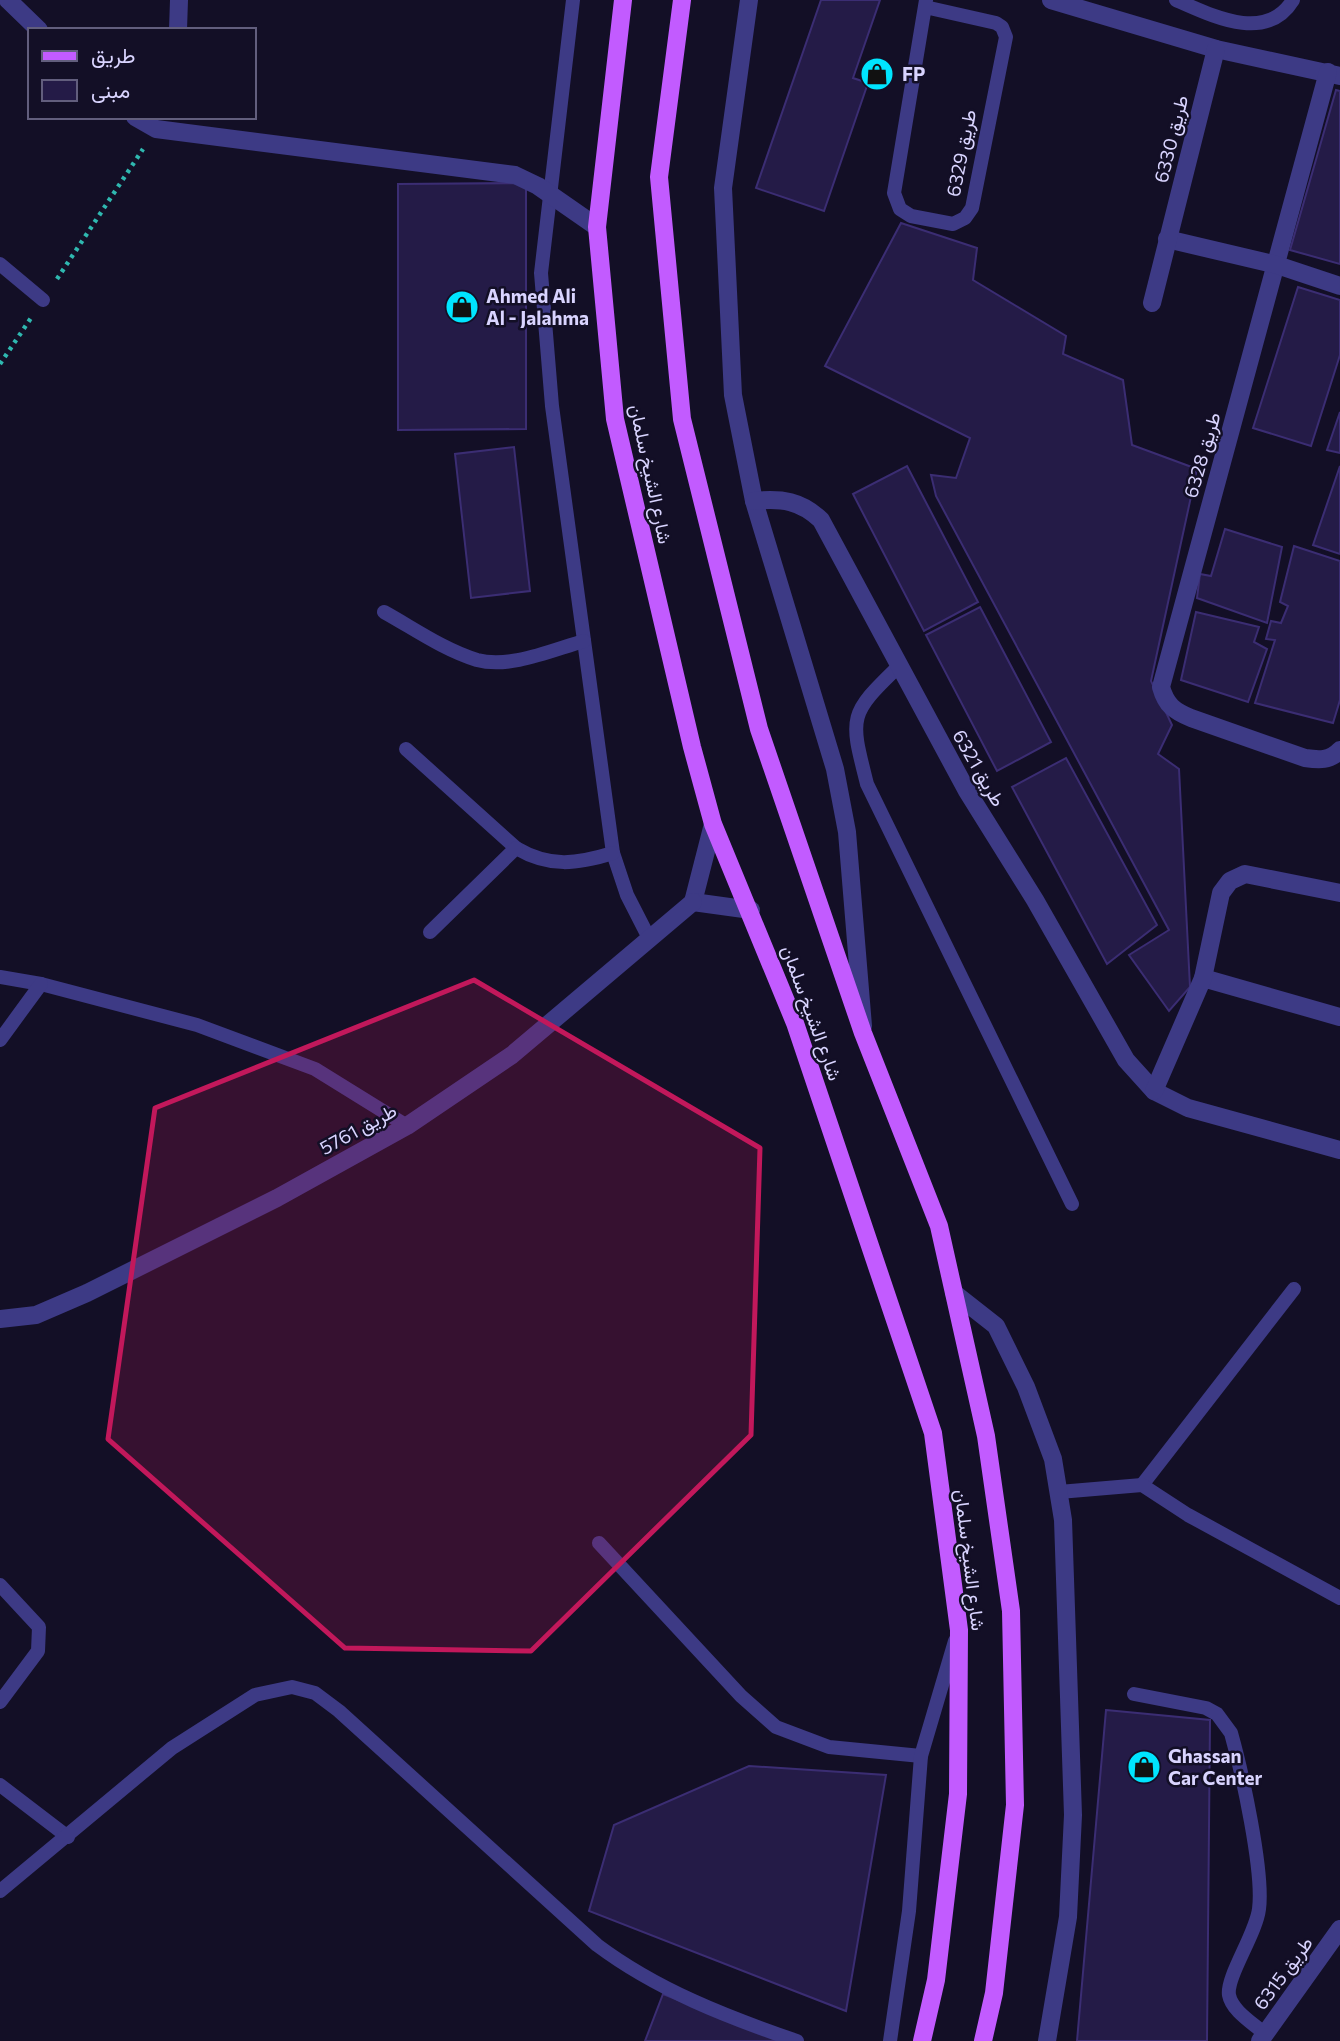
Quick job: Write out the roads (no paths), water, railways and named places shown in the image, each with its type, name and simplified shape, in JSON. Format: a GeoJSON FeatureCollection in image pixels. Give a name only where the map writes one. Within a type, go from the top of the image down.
{"type":"FeatureCollection","features":[{"type":"Feature","properties":{"kind":"main road","name":"شارع الشيخ سلمان"},"geometry":{"type":"LineString","coordinates":[[623,0],[597,227],[615,419],[692,747],[713,824],[751,910],[795,1023],[933,1433],[959,1630],[958,1794],[936,1980],[922,2041]]}},
{"type":"Feature","properties":{"kind":"main road","name":"شارع الشيخ سلمان"},"geometry":{"type":"LineString","coordinates":[[682,0],[659,177],[682,419],[759,729],[863,1032],[939,1226],[986,1436],[1011,1611],[1015,1805],[994,1993],[983,2041]]}},
{"type":"Feature","properties":{"kind":"street"},"geometry":{"type":"LineString","coordinates":[[8,0],[37,28]]}},
{"type":"Feature","properties":{"kind":"street"},"geometry":{"type":"LineString","coordinates":[[178,0],[178,28]]}},
{"type":"Feature","properties":{"kind":"street"},"geometry":{"type":"LineString","coordinates":[[749,0],[723,188],[733,395],[754,502],[835,769],[847,832],[863,1032]]}},
{"type":"Feature","properties":{"kind":"street"},"geometry":{"type":"LineString","coordinates":[[1051,0],[1216,49],[1334,74]]}},
{"type":"Feature","properties":{"kind":"street","name":"طريق 6330"},"geometry":{"type":"LineString","coordinates":[[1152,303],[1216,49]]}},
{"type":"Feature","properties":{"kind":"street","name":"طريق 6328"},"geometry":{"type":"LineString","coordinates":[[1334,74],[1277,265],[1161,687],[1165,701],[1175,711],[1305,758],[1320,760],[1334,757],[1340,750]]}},
{"type":"Feature","properties":{"kind":"street"},"geometry":{"type":"LineString","coordinates":[[138,119],[156,129],[179,125],[515,175],[525,178],[597,227]]}},
{"type":"Feature","properties":{"kind":"street"},"geometry":{"type":"LineString","coordinates":[[1167,239],[1277,265],[1340,286]]}},
{"type":"Feature","properties":{"kind":"street","name":"طريق 6321"},"geometry":{"type":"LineString","coordinates":[[754,502],[787,500],[807,506],[821,520],[967,791],[1035,900],[1126,1059],[1154,1091],[1188,1108],[1340,1150]]}},
{"type":"Feature","properties":{"kind":"street"},"geometry":{"type":"LineString","coordinates":[[713,824],[693,902],[751,910]]}},
{"type":"Feature","properties":{"kind":"street"},"geometry":{"type":"LineString","coordinates":[[1154,1091],[1203,978],[1221,892],[1230,881],[1245,874],[1340,893]]}},
{"type":"Feature","properties":{"kind":"street","name":"طريق 5761"},"geometry":{"type":"LineString","coordinates":[[0,1319],[36,1314],[87,1293],[277,1198],[407,1126],[512,1055],[693,902]]}},
{"type":"Feature","properties":{"kind":"street"},"geometry":{"type":"LineString","coordinates":[[1203,978],[1340,1017]]}},
{"type":"Feature","properties":{"kind":"street"},"geometry":{"type":"LineString","coordinates":[[954,1293],[996,1325],[1027,1387],[1053,1459],[1059,1492],[1069,1653],[1073,1815],[1068,1917],[1047,2041]]}},
{"type":"Feature","properties":{"kind":"street","name":"طريق 6315"},"geometry":{"type":"LineString","coordinates":[[1262,2037],[1340,1929]]}},
{"type":"Feature","properties":{"kind":"lane"},"geometry":{"type":"LineString","coordinates":[[573,0],[548,194],[541,273],[552,406],[613,853],[627,895],[650,940]]}},
{"type":"Feature","properties":{"kind":"lane"},"geometry":{"type":"LineString","coordinates":[[1175,0],[1242,24],[1268,21],[1293,0]]}},
{"type":"Feature","properties":{"kind":"lane","name":"طريق 6329"},"geometry":{"type":"LineString","coordinates":[[925,3],[996,23],[1002,27],[1006,37],[972,208],[965,218],[953,224],[911,216],[900,209],[894,193],[925,3]]}},
{"type":"Feature","properties":{"kind":"lane"},"geometry":{"type":"LineString","coordinates":[[0,264],[43,300]]}},
{"type":"Feature","properties":{"kind":"lane"},"geometry":{"type":"LineString","coordinates":[[384,612],[445,647],[479,661],[519,660],[584,641]]}},
{"type":"Feature","properties":{"kind":"lane"},"geometry":{"type":"LineString","coordinates":[[898,667],[863,701],[855,723],[867,784],[1072,1204]]}},
{"type":"Feature","properties":{"kind":"lane"},"geometry":{"type":"LineString","coordinates":[[406,749],[516,848],[535,859],[581,863],[613,853]]}},
{"type":"Feature","properties":{"kind":"lane"},"geometry":{"type":"LineString","coordinates":[[430,932],[516,848]]}},
{"type":"Feature","properties":{"kind":"lane"},"geometry":{"type":"LineString","coordinates":[[0,977],[41,984],[197,1025],[315,1069],[407,1126]]}},
{"type":"Feature","properties":{"kind":"lane"},"geometry":{"type":"LineString","coordinates":[[0,1040],[41,984]]}},
{"type":"Feature","properties":{"kind":"lane"},"geometry":{"type":"LineString","coordinates":[[1142,1485],[1294,1289]]}},
{"type":"Feature","properties":{"kind":"lane"},"geometry":{"type":"LineString","coordinates":[[1059,1492],[1142,1485],[1188,1515],[1340,1598]]}},
{"type":"Feature","properties":{"kind":"lane"},"geometry":{"type":"LineString","coordinates":[[599,1543],[741,1696],[776,1727],[829,1747],[921,1756]]}},
{"type":"Feature","properties":{"kind":"lane"},"geometry":{"type":"LineString","coordinates":[[0,1585],[39,1627],[38,1651],[0,1702]]}},
{"type":"Feature","properties":{"kind":"lane"},"geometry":{"type":"LineString","coordinates":[[890,2041],[909,1911],[921,1756],[959,1630]]}},
{"type":"Feature","properties":{"kind":"lane"},"geometry":{"type":"LineString","coordinates":[[0,1891],[172,1748],[255,1695],[292,1687],[315,1693],[597,1945],[634,1973],[736,2020],[797,2041]]}},
{"type":"Feature","properties":{"kind":"lane"},"geometry":{"type":"LineString","coordinates":[[1134,1694],[1206,1708],[1217,1714],[1231,1733],[1261,1895],[1254,1934],[1231,1979],[1229,1996],[1237,2010],[1262,2037]]}},
{"type":"Feature","properties":{"kind":"lane"},"geometry":{"type":"LineString","coordinates":[[0,1785],[68,1837]]}},
{"type":"Feature","properties":{"kind":"place","name":"FP"},"geometry":{"type":"Point","coordinates":[877,74]}},
{"type":"Feature","properties":{"kind":"place","name":"Ahmed Ali Al - Jalahma"},"geometry":{"type":"Point","coordinates":[462,307]}},
{"type":"Feature","properties":{"kind":"place","name":"Ghassan Car Center"},"geometry":{"type":"Point","coordinates":[1144,1767]}}]}
